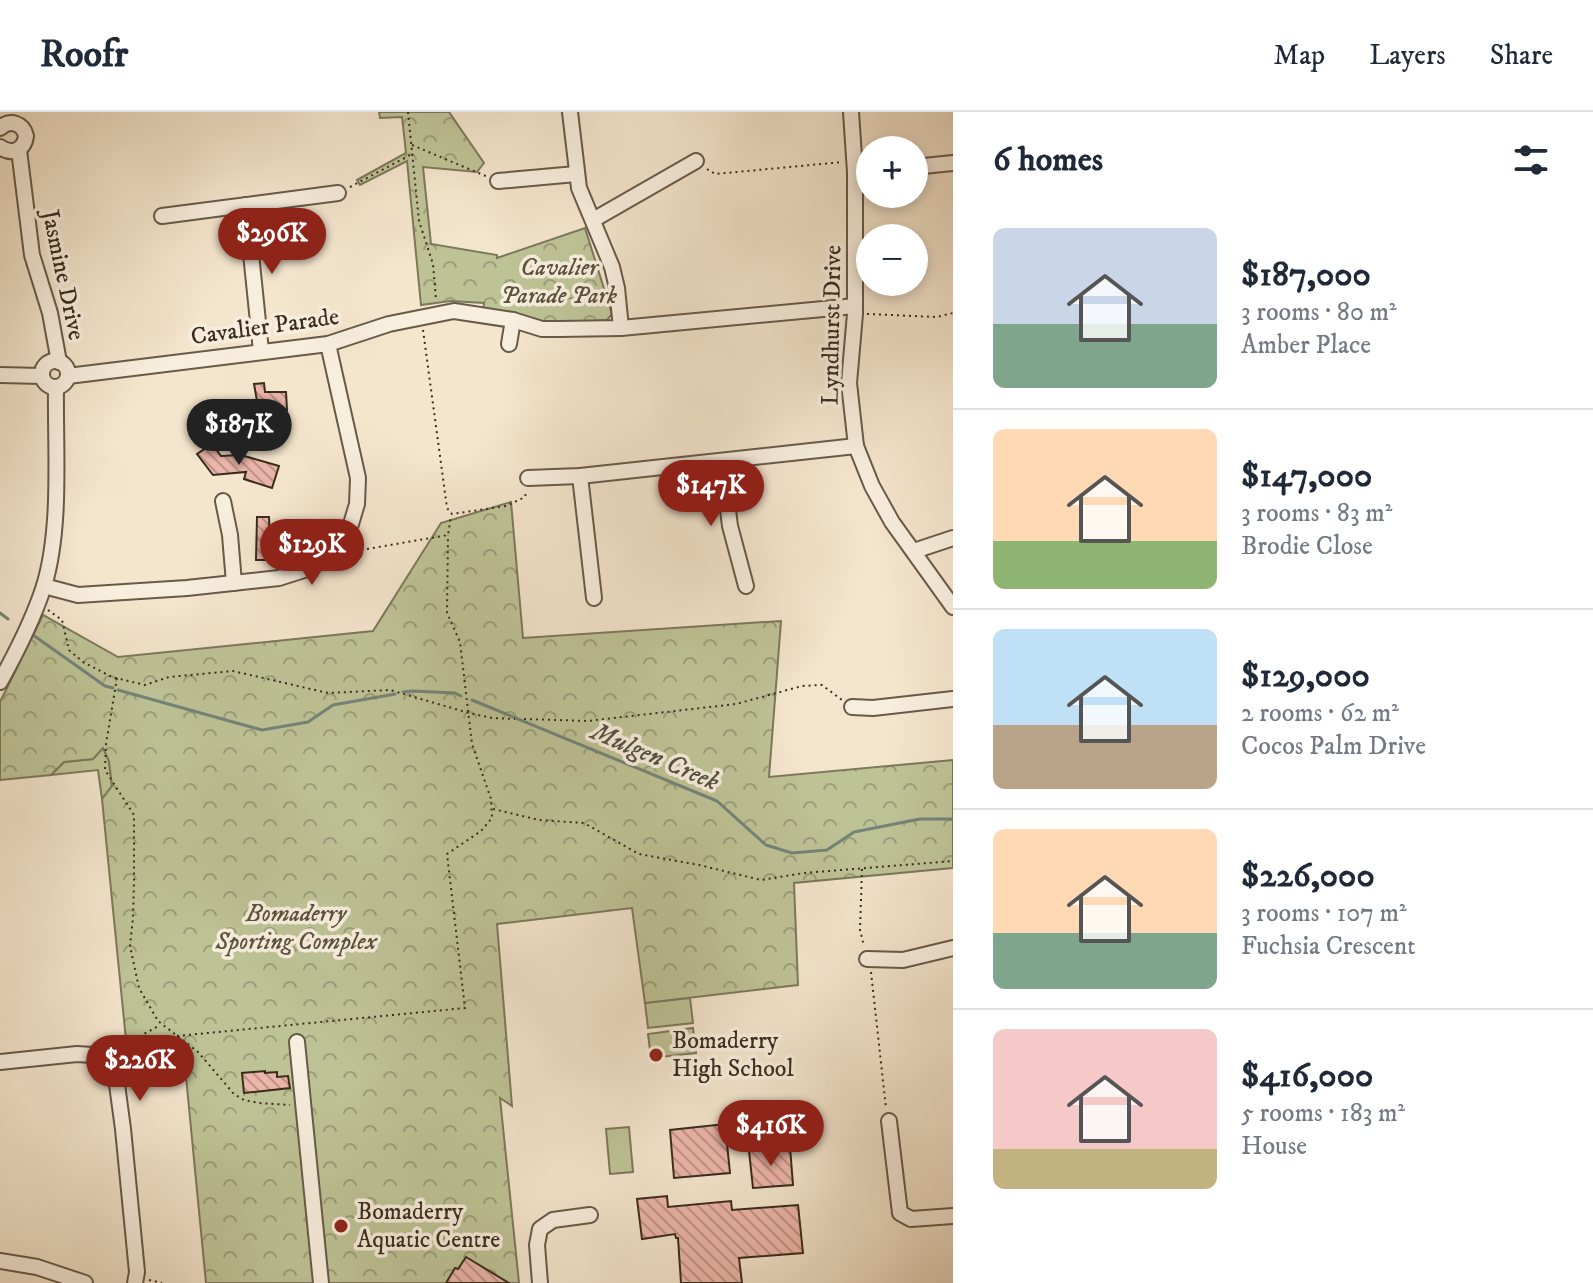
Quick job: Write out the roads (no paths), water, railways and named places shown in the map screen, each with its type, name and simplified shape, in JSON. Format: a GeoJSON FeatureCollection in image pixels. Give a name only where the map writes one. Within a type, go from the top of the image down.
{"type":"FeatureCollection","features":[{"type":"Feature","properties":{"kind":"street"},"geometry":{"type":"LineString","coordinates":[[570,112],[576,174],[583,201],[612,267],[621,328]]}},
{"type":"Feature","properties":{"kind":"street","name":"Lyndhurst Drive"},"geometry":{"type":"LineString","coordinates":[[851,112],[856,143]]}},
{"type":"Feature","properties":{"kind":"street"},"geometry":{"type":"LineString","coordinates":[[0,128],[21,118]]}},
{"type":"Feature","properties":{"kind":"street","name":"Jasmine Drive"},"geometry":{"type":"LineString","coordinates":[[21,118],[26,136],[19,150],[32,255],[50,313],[59,362]]}},
{"type":"Feature","properties":{"kind":"street"},"geometry":{"type":"LineString","coordinates":[[0,147],[11,152],[19,150]]}},
{"type":"Feature","properties":{"kind":"street"},"geometry":{"type":"LineString","coordinates":[[593,220],[696,161]]}},
{"type":"Feature","properties":{"kind":"street"},"geometry":{"type":"LineString","coordinates":[[928,166],[953,163]]}},
{"type":"Feature","properties":{"kind":"street"},"geometry":{"type":"LineString","coordinates":[[498,181],[576,174]]}},
{"type":"Feature","properties":{"kind":"street"},"geometry":{"type":"LineString","coordinates":[[162,216],[338,193]]}},
{"type":"Feature","properties":{"kind":"street"},"geometry":{"type":"LineString","coordinates":[[246,205],[261,351]]}},
{"type":"Feature","properties":{"kind":"street","name":"Lyndhurst Drive"},"geometry":{"type":"LineString","coordinates":[[859,208],[849,383],[856,446],[872,486],[892,522],[953,607]]}},
{"type":"Feature","properties":{"kind":"street","name":"Cavalier Parade"},"geometry":{"type":"LineString","coordinates":[[68,376],[328,344],[421,316],[454,311],[513,320],[542,329],[621,328],[855,310]]}},
{"type":"Feature","properties":{"kind":"street"},"geometry":{"type":"LineString","coordinates":[[509,344],[513,320]]}},
{"type":"Feature","properties":{"kind":"street"},"geometry":{"type":"LineString","coordinates":[[44,586],[78,595],[234,583],[279,578],[304,570],[324,558],[341,542],[351,524],[357,504],[358,478],[328,344]]}},
{"type":"Feature","properties":{"kind":"street"},"geometry":{"type":"LineString","coordinates":[[59,362],[66,367],[68,376],[62,385],[48,385],[42,376],[44,368],[46,364],[59,362]]}},
{"type":"Feature","properties":{"kind":"street"},"geometry":{"type":"LineString","coordinates":[[0,375],[42,376]]}},
{"type":"Feature","properties":{"kind":"street"},"geometry":{"type":"LineString","coordinates":[[0,682],[44,586],[52,544],[56,387]]}},
{"type":"Feature","properties":{"kind":"street"},"geometry":{"type":"LineString","coordinates":[[528,478],[580,476],[856,446]]}},
{"type":"Feature","properties":{"kind":"street"},"geometry":{"type":"LineString","coordinates":[[722,462],[730,526],[746,586]]}},
{"type":"Feature","properties":{"kind":"street"},"geometry":{"type":"LineString","coordinates":[[580,476],[594,598]]}},
{"type":"Feature","properties":{"kind":"street"},"geometry":{"type":"LineString","coordinates":[[223,501],[230,535],[234,583]]}},
{"type":"Feature","properties":{"kind":"street"},"geometry":{"type":"LineString","coordinates":[[914,551],[953,538]]}},
{"type":"Feature","properties":{"kind":"street"},"geometry":{"type":"LineString","coordinates":[[341,542],[354,552]]}},
{"type":"Feature","properties":{"kind":"street"},"geometry":{"type":"LineString","coordinates":[[852,707],[873,708],[953,699]]}},
{"type":"Feature","properties":{"kind":"street"},"geometry":{"type":"LineString","coordinates":[[867,959],[903,960],[953,948]]}},
{"type":"Feature","properties":{"kind":"street"},"geometry":{"type":"LineString","coordinates":[[297,1042],[321,1283]]}},
{"type":"Feature","properties":{"kind":"street"},"geometry":{"type":"LineString","coordinates":[[0,1062],[92,1055],[105,1062],[116,1077],[137,1272],[135,1283]]}},
{"type":"Feature","properties":{"kind":"street"},"geometry":{"type":"LineString","coordinates":[[889,1121],[900,1213],[911,1219],[953,1216]]}},
{"type":"Feature","properties":{"kind":"street"},"geometry":{"type":"LineString","coordinates":[[540,1283],[537,1245],[540,1229],[553,1220],[590,1215]]}},
{"type":"Feature","properties":{"kind":"street"},"geometry":{"type":"LineString","coordinates":[[0,1261],[37,1267],[85,1283]]}},
{"type":"Feature","properties":{"kind":"waterway","name":"Mulgen Creek"},"geometry":{"type":"LineString","coordinates":[[0,613],[8,619]]}},
{"type":"Feature","properties":{"kind":"waterway","name":"Mulgen Creek"},"geometry":{"type":"LineString","coordinates":[[33,635],[105,686],[113,688]]}},
{"type":"Feature","properties":{"kind":"waterway","name":"Mulgen Creek"},"geometry":{"type":"LineString","coordinates":[[118,690],[262,730],[308,722],[333,705],[395,694]]}},
{"type":"Feature","properties":{"kind":"waterway","name":"Mulgen Creek"},"geometry":{"type":"LineString","coordinates":[[403,692],[455,693],[461,696]]}},
{"type":"Feature","properties":{"kind":"waterway","name":"Mulgen Creek"},"geometry":{"type":"LineString","coordinates":[[472,700],[717,801],[766,845],[792,853],[827,850],[854,832],[920,819],[953,819]]}},
{"type":"Feature","properties":{"kind":"place","name":"Bomaderry High School"},"geometry":{"type":"Point","coordinates":[656,1055]}},
{"type":"Feature","properties":{"kind":"place","name":"Bomaderry Aquatic Centre"},"geometry":{"type":"Point","coordinates":[341,1226]}},
{"type":"Feature","properties":{"kind":"park label","name":"Cavalier Parade Park"},"geometry":{"type":"Point","coordinates":[559,282]}},
{"type":"Feature","properties":{"kind":"park label","name":"Bomaderry Sporting Complex"},"geometry":{"type":"Point","coordinates":[296,928]}}]}
